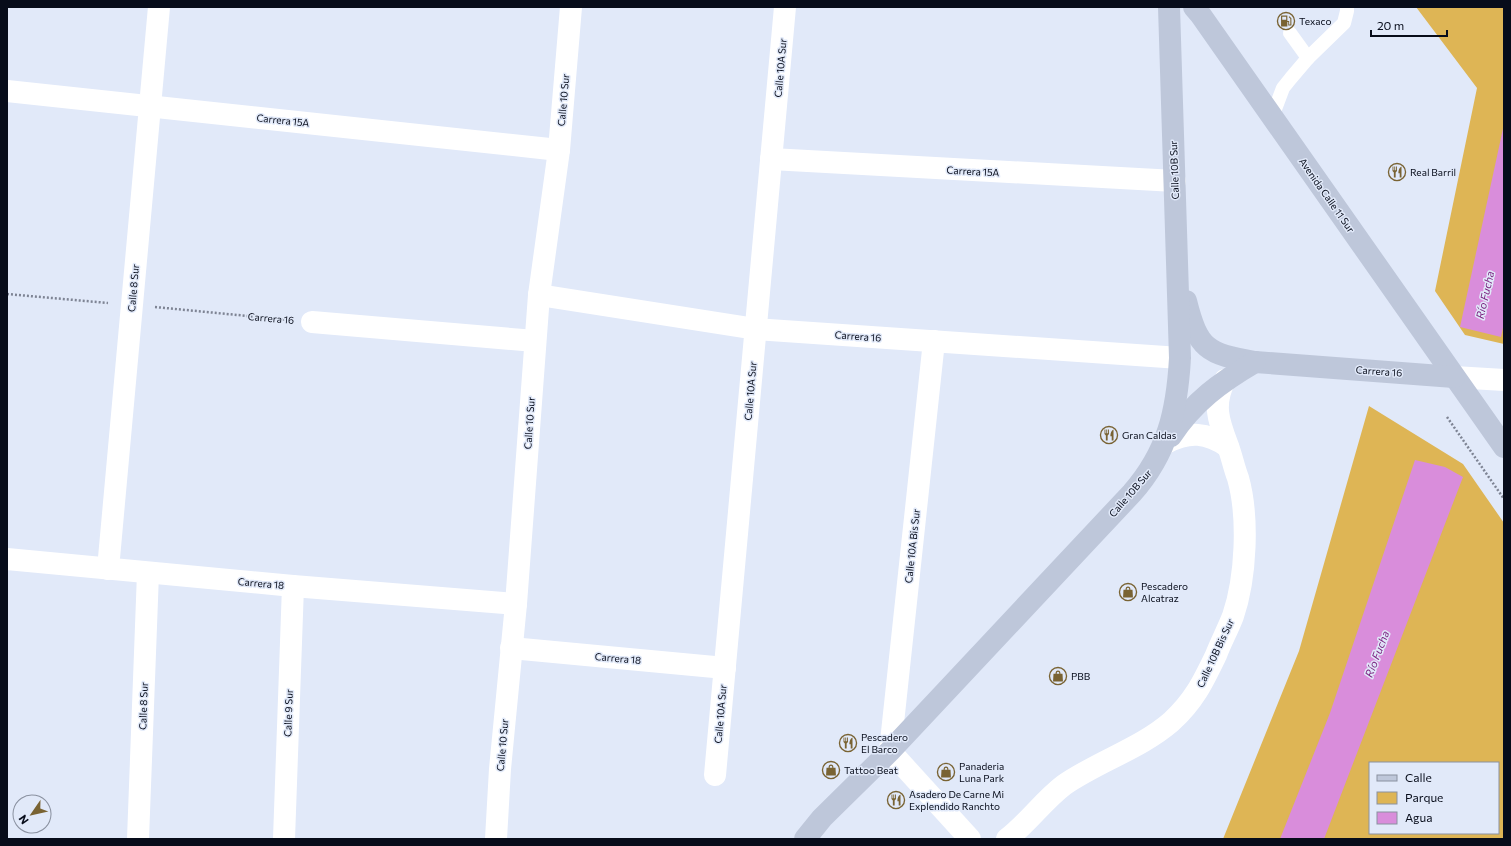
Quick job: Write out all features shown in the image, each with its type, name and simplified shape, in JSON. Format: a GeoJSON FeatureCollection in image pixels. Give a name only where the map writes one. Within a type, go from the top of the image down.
{"type":"FeatureCollection","features":[{"type":"Feature","properties":{"kind":"main road","name":"Calle 10B Sur"},"geometry":{"type":"LineString","coordinates":[[805,839],[822,818],[890,750],[1132,493],[1146,476],[1162,449],[1176,402],[1180,358],[1169,7]]}},
{"type":"Feature","properties":{"kind":"main road","name":"Avenida Calle 11 Sur"},"geometry":{"type":"LineString","coordinates":[[1197,9],[1504,447]]}},
{"type":"Feature","properties":{"kind":"main road","name":"Carrera 16"},"geometry":{"type":"LineString","coordinates":[[1177,266],[1195,331],[1200,340],[1215,353],[1255,362],[1454,377]]}},
{"type":"Feature","properties":{"kind":"main road"},"geometry":{"type":"LineString","coordinates":[[1162,449],[1184,418],[1210,391],[1255,362]]}},
{"type":"Feature","properties":{"kind":"street","name":"Calle 8 Sur"},"geometry":{"type":"LineString","coordinates":[[108,569],[159,7]]}},
{"type":"Feature","properties":{"kind":"street","name":"Calle 10 Sur"},"geometry":{"type":"LineString","coordinates":[[496,839],[500,769],[516,604],[539,295],[559,150],[571,7]]}},
{"type":"Feature","properties":{"kind":"street","name":"Calle 10A Sur"},"geometry":{"type":"LineString","coordinates":[[715,775],[785,7]]}},
{"type":"Feature","properties":{"kind":"street","name":"Carrera 15A"},"geometry":{"type":"LineString","coordinates":[[7,91],[559,150]]}},
{"type":"Feature","properties":{"kind":"street","name":"Carrera 15A"},"geometry":{"type":"LineString","coordinates":[[771,159],[1175,182]]}},
{"type":"Feature","properties":{"kind":"street","name":"Carrera 16"},"geometry":{"type":"LineString","coordinates":[[539,295],[756,329],[1180,358]]}},
{"type":"Feature","properties":{"kind":"street"},"geometry":{"type":"LineString","coordinates":[[312,322],[535,341]]}},
{"type":"Feature","properties":{"kind":"street","name":"Calle 10A Bis Sur"},"geometry":{"type":"LineString","coordinates":[[890,750],[934,342]]}},
{"type":"Feature","properties":{"kind":"street","name":"Carrera 16"},"geometry":{"type":"LineString","coordinates":[[1454,377],[1504,380]]}},
{"type":"Feature","properties":{"kind":"street","name":"Calle 10B Bis Sur"},"geometry":{"type":"LineString","coordinates":[[1007,839],[1017,831],[1052,794],[1064,785],[1152,736],[1170,722],[1192,700],[1201,687],[1233,615],[1242,578],[1245,524],[1239,484],[1219,421],[1217,409],[1220,390],[1225,380]]}},
{"type":"Feature","properties":{"kind":"street"},"geometry":{"type":"LineString","coordinates":[[1162,449],[1178,437],[1188,435],[1199,435],[1219,441],[1228,447]]}},
{"type":"Feature","properties":{"kind":"street","name":"Carrera 18"},"geometry":{"type":"LineString","coordinates":[[7,559],[293,586],[516,604]]}},
{"type":"Feature","properties":{"kind":"street","name":"Calle 8 Sur"},"geometry":{"type":"LineString","coordinates":[[138,839],[148,573]]}},
{"type":"Feature","properties":{"kind":"street","name":"Calle 9 Sur"},"geometry":{"type":"LineString","coordinates":[[284,839],[293,586]]}},
{"type":"Feature","properties":{"kind":"street","name":"Carrera 18"},"geometry":{"type":"LineString","coordinates":[[511,648],[725,668]]}},
{"type":"Feature","properties":{"kind":"street"},"geometry":{"type":"LineString","coordinates":[[890,750],[970,839]]}},
{"type":"Feature","properties":{"kind":"lane"},"geometry":{"type":"LineString","coordinates":[[1272,116],[1283,88],[1308,58],[1344,23],[1348,11],[1347,7]]}},
{"type":"Feature","properties":{"kind":"lane"},"geometry":{"type":"LineString","coordinates":[[1290,33],[1308,58]]}},
{"type":"Feature","properties":{"kind":"path","name":"Carrera 16"},"geometry":{"type":"LineString","coordinates":[[7,294],[312,322]]}},
{"type":"Feature","properties":{"kind":"path"},"geometry":{"type":"LineString","coordinates":[[1447,417],[1504,499]]}},
{"type":"Feature","properties":{"kind":"green space"},"geometry":{"type":"Polygon","coordinates":[[[1416,7],[1504,7],[1504,344],[1465,335],[1435,291],[1477,88],[1416,7]]]}},
{"type":"Feature","properties":{"kind":"green space"},"geometry":{"type":"Polygon","coordinates":[[[1369,406],[1463,464],[1504,523],[1504,839],[1223,839],[1299,651],[1369,406]]]}},
{"type":"Feature","properties":{"kind":"water","name":"Río Fucha"},"geometry":{"type":"Polygon","coordinates":[[[1504,124],[1504,323],[1501,337],[1460,327],[1504,124]]]}},
{"type":"Feature","properties":{"kind":"water","name":"Río Fucha"},"geometry":{"type":"Polygon","coordinates":[[[1415,460],[1445,467],[1463,477],[1324,839],[1280,839],[1330,713],[1415,460]]]}},
{"type":"Feature","properties":{"kind":"place","name":"Texaco"},"geometry":{"type":"Point","coordinates":[1286,21]}},
{"type":"Feature","properties":{"kind":"place","name":"Real Barril"},"geometry":{"type":"Point","coordinates":[1397,172]}},
{"type":"Feature","properties":{"kind":"place","name":"Gran Caldas"},"geometry":{"type":"Point","coordinates":[1109,435]}},
{"type":"Feature","properties":{"kind":"place","name":"Pescadero Alcatraz"},"geometry":{"type":"Point","coordinates":[1128,592]}},
{"type":"Feature","properties":{"kind":"place","name":"PBB"},"geometry":{"type":"Point","coordinates":[1058,676]}},
{"type":"Feature","properties":{"kind":"place","name":"Pescadero El Barco"},"geometry":{"type":"Point","coordinates":[848,743]}},
{"type":"Feature","properties":{"kind":"place","name":"Tattoo Beat"},"geometry":{"type":"Point","coordinates":[831,770]}},
{"type":"Feature","properties":{"kind":"place","name":"Panaderia Luna Park"},"geometry":{"type":"Point","coordinates":[946,772]}},
{"type":"Feature","properties":{"kind":"place","name":"Asadero De Carne Mi Explendido Ranchto"},"geometry":{"type":"Point","coordinates":[896,800]}}]}
